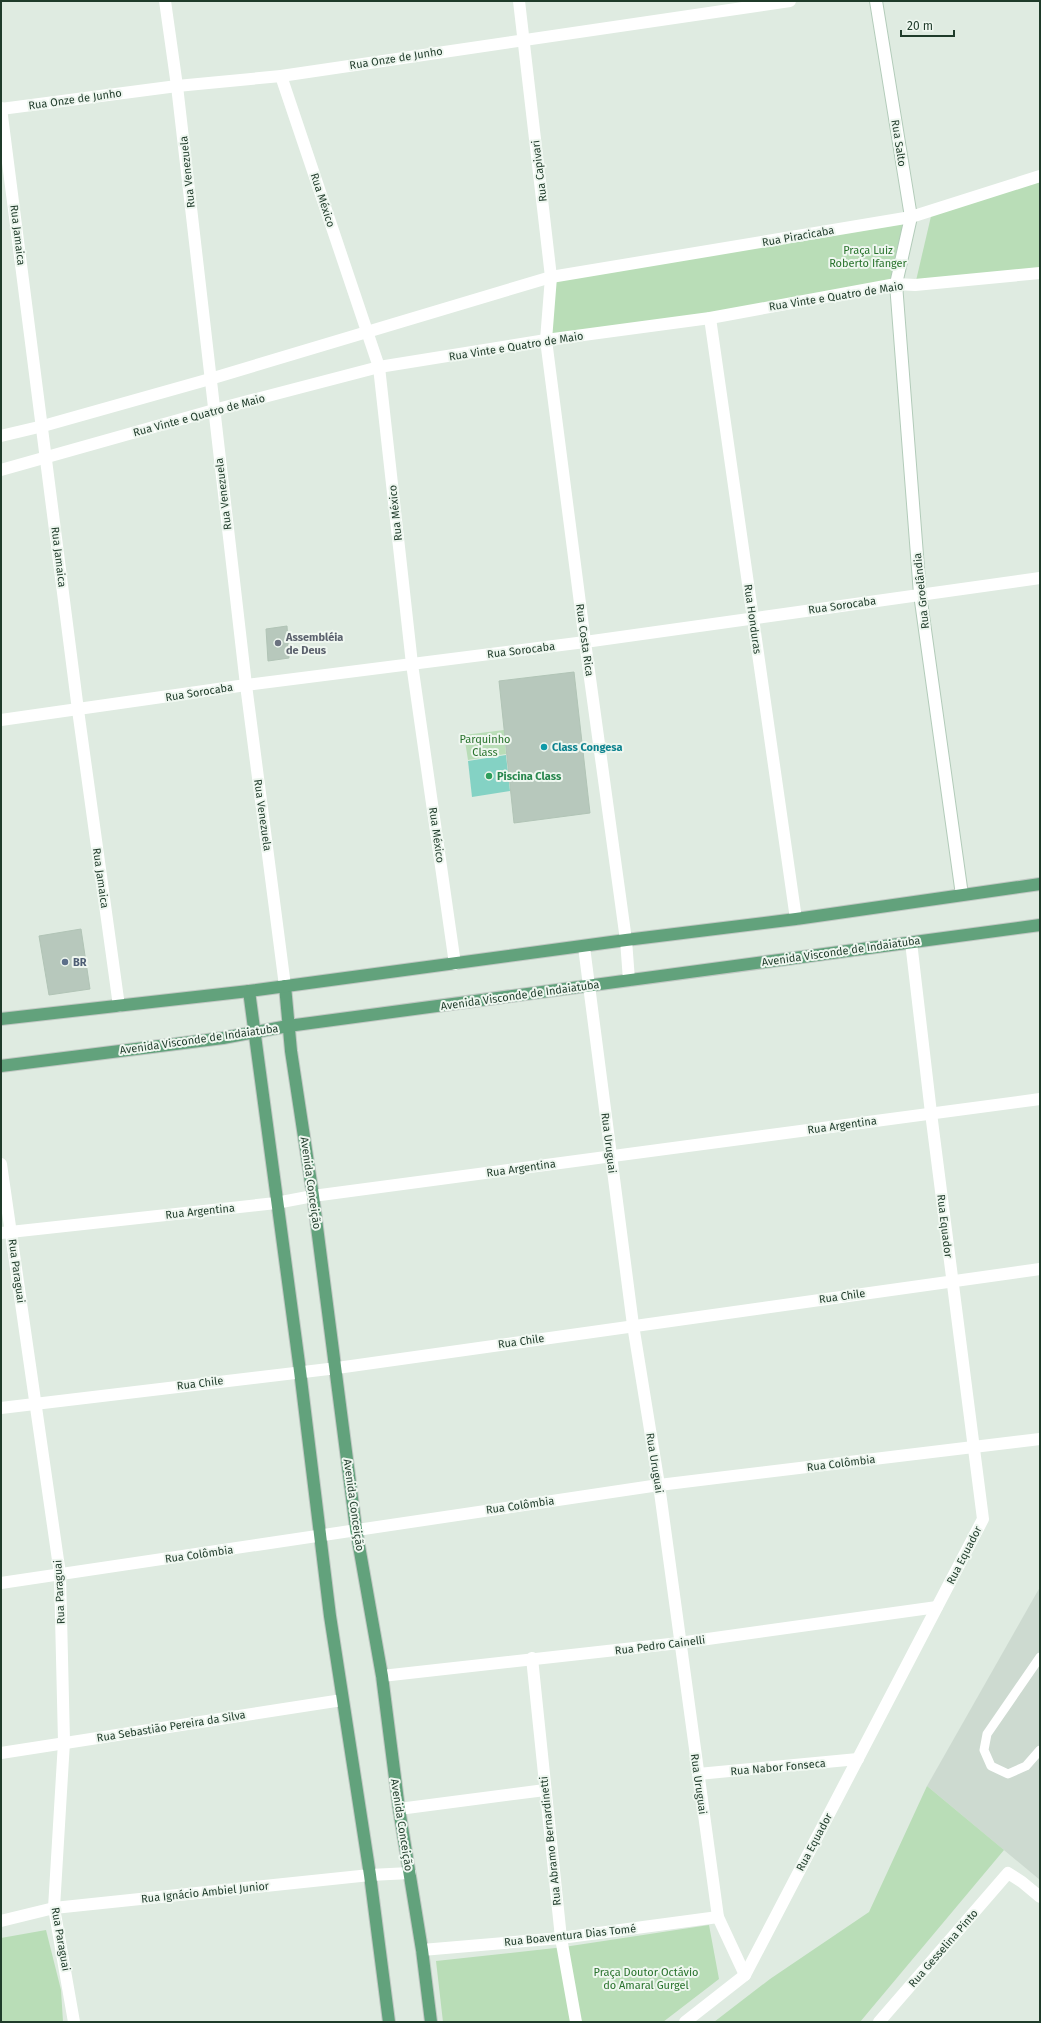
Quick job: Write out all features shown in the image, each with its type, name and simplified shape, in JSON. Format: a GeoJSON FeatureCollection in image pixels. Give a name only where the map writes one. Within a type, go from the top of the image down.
{"type":"FeatureCollection","features":[{"type":"Feature","properties":{"kind":"main road"},"geometry":{"type":"LineString","coordinates":[[1,1018],[249,992],[626,940],[796,919],[1040,884]]}},
{"type":"Feature","properties":{"kind":"main road","name":"Avenida Visconde de Indaiatuba"},"geometry":{"type":"LineString","coordinates":[[1,1066],[223,1038],[288,1026],[1040,925]]}},
{"type":"Feature","properties":{"kind":"main road","name":"Avenida Conceição"},"geometry":{"type":"LineString","coordinates":[[285,986],[288,1026],[314,1196],[337,1368],[356,1529],[382,1676],[399,1809],[422,1950],[431,2022]]}},
{"type":"Feature","properties":{"kind":"main road"},"geometry":{"type":"LineString","coordinates":[[249,992],[276,1203],[300,1371],[342,1700],[370,1875],[389,2022]]}},
{"type":"Feature","properties":{"kind":"street","name":"Rua Venezuela"},"geometry":{"type":"LineString","coordinates":[[165,1],[177,86],[246,685],[285,986]]}},
{"type":"Feature","properties":{"kind":"street","name":"Rua Capivari"},"geometry":{"type":"LineString","coordinates":[[519,1],[551,277],[546,340]]}},
{"type":"Feature","properties":{"kind":"street","name":"Rua Onze de Junho"},"geometry":{"type":"LineString","coordinates":[[1,109],[177,86],[281,76],[790,1]]}},
{"type":"Feature","properties":{"kind":"street","name":"Rua Salto"},"geometry":{"type":"LineString","coordinates":[[876,1],[911,217],[896,284]]}},
{"type":"Feature","properties":{"kind":"street","name":"Rua México"},"geometry":{"type":"LineString","coordinates":[[281,76],[379,367],[412,664],[456,964]]}},
{"type":"Feature","properties":{"kind":"street","name":"Rua Jamaica"},"geometry":{"type":"LineString","coordinates":[[1,109],[47,457],[78,710],[119,1006]]}},
{"type":"Feature","properties":{"kind":"street","name":"Rua Piracicaba"},"geometry":{"type":"LineString","coordinates":[[551,277],[911,217],[1040,176]]}},
{"type":"Feature","properties":{"kind":"street","name":"Rua Vinte e Quatro de Maio"},"geometry":{"type":"LineString","coordinates":[[1,470],[214,410],[379,367],[546,340],[710,318],[896,284],[914,285],[1040,273]]}},
{"type":"Feature","properties":{"kind":"street"},"geometry":{"type":"LineString","coordinates":[[1,436],[43,426],[210,378],[551,277]]}},
{"type":"Feature","properties":{"kind":"street","name":"Rua Groelândia"},"geometry":{"type":"LineString","coordinates":[[896,284],[920,594],[962,896]]}},
{"type":"Feature","properties":{"kind":"street","name":"Rua Honduras"},"geometry":{"type":"LineString","coordinates":[[710,318],[796,919]]}},
{"type":"Feature","properties":{"kind":"street","name":"Rua Costa Rica"},"geometry":{"type":"LineString","coordinates":[[546,340],[585,642],[626,940],[629,980]]}},
{"type":"Feature","properties":{"kind":"street","name":"Rua Sorocaba"},"geometry":{"type":"LineString","coordinates":[[1,720],[246,685],[585,642],[1040,578]]}},
{"type":"Feature","properties":{"kind":"street","name":"Rua Equador"},"geometry":{"type":"LineString","coordinates":[[685,2022],[745,1975],[983,1519],[931,1113],[912,942]]}},
{"type":"Feature","properties":{"kind":"street","name":"Rua Uruguai"},"geometry":{"type":"LineString","coordinates":[[584,946],[633,1325],[659,1485],[679,1643],[718,1917],[745,1975]]}},
{"type":"Feature","properties":{"kind":"street","name":"Rua Argentina"},"geometry":{"type":"LineString","coordinates":[[6,1232],[276,1203],[314,1196],[1040,1099]]}},
{"type":"Feature","properties":{"kind":"street","name":"Rua Paraguai"},"geometry":{"type":"LineString","coordinates":[[1,1164],[6,1232],[36,1403],[60,1574],[64,1742],[54,1908],[74,2022]]}},
{"type":"Feature","properties":{"kind":"street","name":"Rua Chile"},"geometry":{"type":"LineString","coordinates":[[1,1408],[300,1371],[337,1368],[633,1325],[1040,1269]]}},
{"type":"Feature","properties":{"kind":"street","name":"Rua Colômbia"},"geometry":{"type":"LineString","coordinates":[[1,1583],[659,1485],[1040,1439]]}},
{"type":"Feature","properties":{"kind":"street","name":"Rua Pedro Cainelli"},"geometry":{"type":"LineString","coordinates":[[382,1676],[532,1658],[679,1643],[937,1607]]}},
{"type":"Feature","properties":{"kind":"street","name":"Rua Abramo Bernardinetti"},"geometry":{"type":"LineString","coordinates":[[532,1658],[561,1938],[576,2022]]}},
{"type":"Feature","properties":{"kind":"street","name":"Rua Sebastião Pereira da Silva"},"geometry":{"type":"LineString","coordinates":[[1,1753],[342,1700]]}},
{"type":"Feature","properties":{"kind":"street","name":"Rua Nabor Fonseca"},"geometry":{"type":"LineString","coordinates":[[698,1774],[858,1759]]}},
{"type":"Feature","properties":{"kind":"street"},"geometry":{"type":"LineString","coordinates":[[399,1809],[545,1790]]}},
{"type":"Feature","properties":{"kind":"street","name":"Rua Ignácio Ambiel Junior"},"geometry":{"type":"LineString","coordinates":[[1,1921],[54,1908],[410,1872]]}},
{"type":"Feature","properties":{"kind":"street","name":"Rua Gesselina Pinto"},"geometry":{"type":"LineString","coordinates":[[879,2022],[1008,1873],[1040,1897]]}},
{"type":"Feature","properties":{"kind":"street","name":"Rua Boaventura Dias Tomé"},"geometry":{"type":"LineString","coordinates":[[422,1950],[561,1938],[718,1917]]}},
{"type":"Feature","properties":{"kind":"lane"},"geometry":{"type":"LineString","coordinates":[[1040,1657],[987,1734],[984,1750],[991,1766],[1008,1774],[1026,1766],[1040,1750]]}},
{"type":"Feature","properties":{"kind":"shaded area"},"geometry":{"type":"Polygon","coordinates":[[[1040,1587],[1040,1880],[927,1786],[1040,1587]]]}},
{"type":"Feature","properties":{"kind":"green space"},"geometry":{"type":"Polygon","coordinates":[[[1040,176],[1040,273],[915,285],[932,212],[1040,176]]]}},
{"type":"Feature","properties":{"kind":"green space","name":"Praça Luiz Roberto Ifanger"},"geometry":{"type":"Polygon","coordinates":[[[911,217],[896,284],[546,340],[551,277],[911,217]]]}},
{"type":"Feature","properties":{"kind":"green space","name":"Parquinho Class"},"geometry":{"type":"Polygon","coordinates":[[[504,730],[506,754],[468,760],[464,735],[504,730]]]}},
{"type":"Feature","properties":{"kind":"green space"},"geometry":{"type":"Polygon","coordinates":[[[927,1786],[1004,1850],[860,2022],[714,2022],[770,1979],[869,1912],[927,1786]]]}},
{"type":"Feature","properties":{"kind":"green space","name":"Praça Doutor Octávio do Amaral Gurgel"},"geometry":{"type":"Polygon","coordinates":[[[709,1925],[719,1979],[663,2022],[443,2022],[436,1961],[564,1947],[709,1925]]]}},
{"type":"Feature","properties":{"kind":"green space"},"geometry":{"type":"Polygon","coordinates":[[[46,1930],[61,1990],[63,2022],[1,2022],[1,1938],[46,1930]]]}},
{"type":"Feature","properties":{"kind":"water","name":"Piscina Class"},"geometry":{"type":"Polygon","coordinates":[[[506,755],[510,791],[472,797],[468,761],[506,755]]]}},
{"type":"Feature","properties":{"kind":"building","name":"Assembléia de Deus"},"geometry":{"type":"Polygon","coordinates":[[[287,626],[289,658],[268,661],[266,629],[287,626]]]}},
{"type":"Feature","properties":{"kind":"building","name":"Class Congesa"},"geometry":{"type":"Polygon","coordinates":[[[574,672],[590,813],[514,823],[499,681],[574,672]]]}},
{"type":"Feature","properties":{"kind":"building","name":"BR"},"geometry":{"type":"Polygon","coordinates":[[[81,929],[90,989],[49,995],[39,936],[81,929]]]}},
{"type":"Feature","properties":{"kind":"place","name":"Assembléia de Deus"},"geometry":{"type":"Point","coordinates":[278,643]}},
{"type":"Feature","properties":{"kind":"place","name":"Class Congesa"},"geometry":{"type":"Point","coordinates":[544,747]}},
{"type":"Feature","properties":{"kind":"place","name":"Piscina Class"},"geometry":{"type":"Point","coordinates":[489,776]}},
{"type":"Feature","properties":{"kind":"place","name":"BR"},"geometry":{"type":"Point","coordinates":[65,962]}}]}
